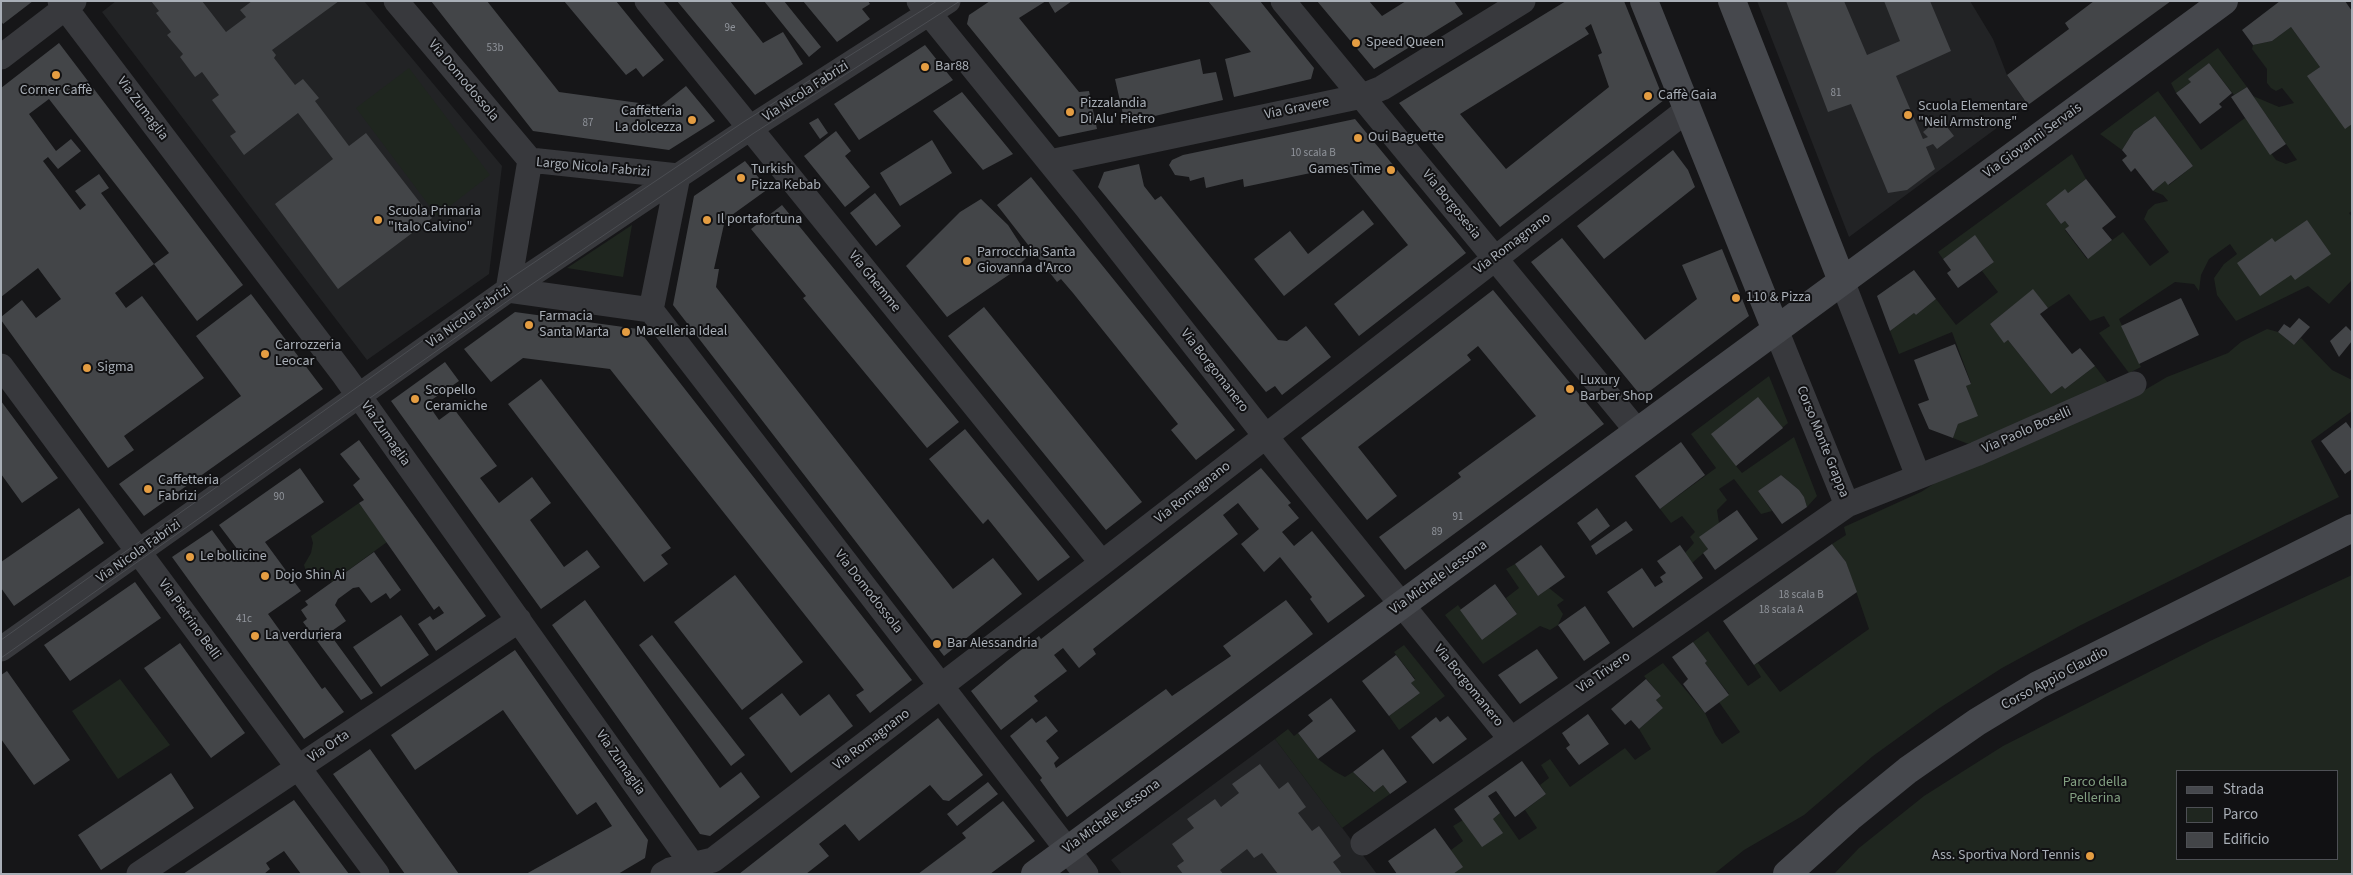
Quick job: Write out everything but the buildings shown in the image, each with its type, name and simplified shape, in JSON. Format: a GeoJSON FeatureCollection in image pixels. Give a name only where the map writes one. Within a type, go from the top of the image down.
{"type":"FeatureCollection","features":[{"type":"Feature","properties":{"kind":"street","name":"Via Domodossola"},"geometry":{"type":"LineString","coordinates":[[396,1],[530,160]]}},
{"type":"Feature","properties":{"kind":"street","name":"Via Ghemme"},"geometry":{"type":"LineString","coordinates":[[647,1],[1102,562]]}},
{"type":"Feature","properties":{"kind":"street","name":"Via Borgosesia"},"geometry":{"type":"LineString","coordinates":[[1283,1],[1638,432]]}},
{"type":"Feature","properties":{"kind":"street","name":"Via Gravere"},"geometry":{"type":"LineString","coordinates":[[1050,162],[1362,96],[1382,88],[1522,1]]}},
{"type":"Feature","properties":{"kind":"street","name":"Corso Monte Grappa"},"geometry":{"type":"LineString","coordinates":[[1644,1],[1847,505],[1918,476]]}},
{"type":"Feature","properties":{"kind":"street"},"geometry":{"type":"LineString","coordinates":[[1732,1],[1918,476]]}},
{"type":"Feature","properties":{"kind":"street","name":"Via Giovanni Servais"},"geometry":{"type":"LineString","coordinates":[[1842,281],[2224,1]]}},
{"type":"Feature","properties":{"kind":"street"},"geometry":{"type":"LineString","coordinates":[[1,57],[67,4]]}},
{"type":"Feature","properties":{"kind":"street","name":"Via Zumaglia"},"geometry":{"type":"LineString","coordinates":[[67,4],[359,396],[696,869]]}},
{"type":"Feature","properties":{"kind":"street","name":"Via Nicola Fabrizi"},"geometry":{"type":"LineString","coordinates":[[1,649],[140,553],[508,290],[932,5]]}},
{"type":"Feature","properties":{"kind":"street","name":"Via Borgomanero"},"geometry":{"type":"LineString","coordinates":[[932,5],[1050,162],[1266,437],[1510,738]]}},
{"type":"Feature","properties":{"kind":"street","name":"Via Romagnano"},"geometry":{"type":"LineString","coordinates":[[663,874],[696,869],[713,860],[1266,437],[1687,110]]}},
{"type":"Feature","properties":{"kind":"street","name":"Largo Nicola Fabrizi"},"geometry":{"type":"LineString","coordinates":[[508,290],[530,160],[678,176]]}},
{"type":"Feature","properties":{"kind":"street"},"geometry":{"type":"LineString","coordinates":[[508,290],[651,310],[678,176]]}},
{"type":"Feature","properties":{"kind":"street","name":"Via Michele Lessona"},"geometry":{"type":"LineString","coordinates":[[1035,874],[1842,281]]}},
{"type":"Feature","properties":{"kind":"street","name":"Via Domodossola"},"geometry":{"type":"LineString","coordinates":[[651,310],[1086,874]]}},
{"type":"Feature","properties":{"kind":"street","name":"Via Pietrino Belli"},"geometry":{"type":"LineString","coordinates":[[1,366],[377,874]]}},
{"type":"Feature","properties":{"kind":"street","name":"Via Paolo Boselli"},"geometry":{"type":"LineString","coordinates":[[1918,476],[1976,454],[2134,384]]}},
{"type":"Feature","properties":{"kind":"street","name":"Via Trivero"},"geometry":{"type":"LineString","coordinates":[[1363,843],[1510,738],[1847,505]]}},
{"type":"Feature","properties":{"kind":"street","name":"Corso Appio Claudio"},"geometry":{"type":"LineString","coordinates":[[1787,874],[1849,818],[1908,770],[1984,717],[2038,685],[2352,528]]}},
{"type":"Feature","properties":{"kind":"street","name":"Via Orta"},"geometry":{"type":"LineString","coordinates":[[139,874],[519,620]]}},
{"type":"Feature","properties":{"kind":"shaded area","name":"Scuola Primaria \"Italo Calvino\""},"geometry":{"type":"Polygon","coordinates":[[[116,1],[364,1],[502,166],[489,274],[367,360],[102,12],[116,1]]]}},
{"type":"Feature","properties":{"kind":"shaded area","name":"Scuola Elementare \"Neil Armstrong\""},"geometry":{"type":"Polygon","coordinates":[[[1757,1],[1970,1],[1993,39],[2007,75],[2028,105],[1849,237],[1757,1]]]}},
{"type":"Feature","properties":{"kind":"shaded area"},"geometry":{"type":"Polygon","coordinates":[[[1275,739],[1377,874],[1122,874],[1111,860],[1275,739]]]}},
{"type":"Feature","properties":{"kind":"green space"},"geometry":{"type":"Polygon","coordinates":[[[2291,27],[2320,67],[2308,76],[2352,124],[2352,211],[2349,213],[2352,217],[2352,280],[2329,304],[2308,286],[2236,321],[2217,295],[2214,278],[2224,264],[2237,254],[2230,244],[2209,259],[2201,275],[2199,291],[2194,284],[2175,282],[2119,319],[2141,367],[2129,373],[2099,333],[2110,326],[2104,316],[2090,321],[2069,294],[2048,308],[2033,290],[1990,324],[2004,342],[2008,340],[2051,394],[2062,386],[2065,389],[2095,366],[2108,383],[1971,445],[1953,438],[1958,424],[1977,415],[1966,386],[1971,383],[1952,332],[1899,354],[1890,331],[1914,313],[1916,315],[1936,299],[1956,325],[1998,292],[1982,271],[1994,262],[1975,236],[1943,259],[1938,252],[2072,154],[2086,179],[2068,193],[2065,190],[2046,204],[2061,224],[2065,221],[2069,226],[2065,230],[2087,259],[2123,232],[2150,266],[2169,252],[2144,219],[2148,210],[2155,204],[2168,201],[2163,195],[2153,191],[2165,181],[2169,185],[2193,166],[2155,116],[2134,131],[2122,150],[2100,134],[2158,91],[2201,150],[2245,118],[2276,160],[2286,164],[2297,160],[2253,96],[2279,107],[2294,103],[2282,88],[2276,91],[2267,83],[2267,69],[2252,49],[2253,45],[2272,41],[2291,27]]]}},
{"type":"Feature","properties":{"kind":"green space"},"geometry":{"type":"Polygon","coordinates":[[[2218,48],[2247,87],[2234,95],[2209,63],[2189,79],[2191,82],[2176,93],[2171,83],[2218,48]]]}},
{"type":"Feature","properties":{"kind":"green space"},"geometry":{"type":"Polygon","coordinates":[[[409,68],[490,175],[437,216],[356,108],[409,68]]]}},
{"type":"Feature","properties":{"kind":"green space"},"geometry":{"type":"Polygon","coordinates":[[[632,225],[623,277],[567,268],[632,225]]]}},
{"type":"Feature","properties":{"kind":"green space"},"geometry":{"type":"Polygon","coordinates":[[[2267,329],[2278,332],[2294,345],[2301,338],[2332,370],[2352,380],[2352,411],[2311,441],[2339,497],[2079,626],[2002,668],[1938,709],[1873,756],[1804,815],[1744,850],[1714,874],[1453,874],[1451,850],[1463,841],[1453,826],[1463,820],[1493,819],[1500,813],[1519,840],[1537,828],[1525,810],[1546,794],[1540,785],[1549,778],[1541,765],[1550,759],[1570,787],[1625,748],[1635,760],[1651,749],[1639,729],[1663,708],[1656,700],[1661,696],[1644,676],[1663,663],[1705,713],[1722,744],[1740,732],[1719,702],[1729,694],[1705,663],[1707,661],[1693,642],[1708,631],[1748,686],[1761,677],[1754,665],[1758,663],[1780,692],[1869,629],[1846,562],[1832,544],[1846,535],[1844,527],[1921,492],[1946,476],[2138,394],[2167,377],[2228,353],[2241,342],[2267,329]]]}},
{"type":"Feature","properties":{"kind":"green space"},"geometry":{"type":"Polygon","coordinates":[[[1769,376],[1788,423],[1736,466],[1742,473],[1794,437],[1817,496],[1807,507],[1804,497],[1799,490],[1781,475],[1758,491],[1772,511],[1761,514],[1734,479],[1719,489],[1727,500],[1717,510],[1719,523],[1700,537],[1708,549],[1692,563],[1685,553],[1694,543],[1690,537],[1695,532],[1682,516],[1671,523],[1660,509],[1716,468],[1691,434],[1769,376]]]}},
{"type":"Feature","properties":{"kind":"green space"},"geometry":{"type":"Polygon","coordinates":[[[359,503],[387,542],[332,582],[325,572],[312,578],[307,575],[304,565],[311,553],[313,543],[311,536],[359,503]]]}},
{"type":"Feature","properties":{"kind":"green space"},"geometry":{"type":"Polygon","coordinates":[[[1515,564],[1538,596],[1549,588],[1564,600],[1557,605],[1563,614],[1558,625],[1550,630],[1540,626],[1483,664],[1445,615],[1458,605],[1482,640],[1517,614],[1506,598],[1519,588],[1506,569],[1515,564]]]}},
{"type":"Feature","properties":{"kind":"green space","name":"Parco della Pellerina"},"geometry":{"type":"Polygon","coordinates":[[[2352,575],[2352,874],[1834,874],[1859,848],[1924,796],[2003,746],[2210,641],[2352,575]]]}},
{"type":"Feature","properties":{"kind":"green space"},"geometry":{"type":"Polygon","coordinates":[[[1404,645],[1445,696],[1399,730],[1389,716],[1420,693],[1411,683],[1415,679],[1394,652],[1404,645]]]}},
{"type":"Feature","properties":{"kind":"green space"},"geometry":{"type":"Polygon","coordinates":[[[120,679],[170,745],[118,779],[72,711],[120,679]]]}},
{"type":"Feature","properties":{"kind":"green space"},"geometry":{"type":"Polygon","coordinates":[[[1288,729],[1294,736],[1298,733],[1318,759],[1334,771],[1345,777],[1353,772],[1373,792],[1383,785],[1390,794],[1342,828],[1275,739],[1288,729]]]}},
{"type":"Feature","properties":{"kind":"tram line"},"geometry":{"type":"LineString","coordinates":[[1,640],[511,278],[745,121],[937,1]]}},
{"type":"Feature","properties":{"kind":"tram line"},"geometry":{"type":"LineString","coordinates":[[1,658],[519,293],[754,133],[960,1]]}},
{"type":"Feature","properties":{"kind":"place","name":"Speed Queen"},"geometry":{"type":"Point","coordinates":[1356,43]}},
{"type":"Feature","properties":{"kind":"place","name":"Bar88"},"geometry":{"type":"Point","coordinates":[925,67]}},
{"type":"Feature","properties":{"kind":"place","name":"Corner Caffè"},"geometry":{"type":"Point","coordinates":[56,75]}},
{"type":"Feature","properties":{"kind":"place","name":"Caffè Gaia"},"geometry":{"type":"Point","coordinates":[1648,96]}},
{"type":"Feature","properties":{"kind":"place","name":"Pizzalandia Di Alu' Pietro"},"geometry":{"type":"Point","coordinates":[1070,112]}},
{"type":"Feature","properties":{"kind":"place","name":"Scuola Elementare \"Neil Armstrong\""},"geometry":{"type":"Point","coordinates":[1908,115]}},
{"type":"Feature","properties":{"kind":"place","name":"Caffetteria La dolcezza"},"geometry":{"type":"Point","coordinates":[692,120]}},
{"type":"Feature","properties":{"kind":"place","name":"Oui Baguette"},"geometry":{"type":"Point","coordinates":[1358,138]}},
{"type":"Feature","properties":{"kind":"place","name":"Games Time"},"geometry":{"type":"Point","coordinates":[1391,170]}},
{"type":"Feature","properties":{"kind":"place","name":"Turkish Pizza Kebab"},"geometry":{"type":"Point","coordinates":[741,178]}},
{"type":"Feature","properties":{"kind":"place","name":"Scuola Primaria \"Italo Calvino\""},"geometry":{"type":"Point","coordinates":[378,220]}},
{"type":"Feature","properties":{"kind":"place","name":"Il portafortuna"},"geometry":{"type":"Point","coordinates":[707,220]}},
{"type":"Feature","properties":{"kind":"place","name":"Parrocchia Santa Giovanna d'Arco"},"geometry":{"type":"Point","coordinates":[967,261]}},
{"type":"Feature","properties":{"kind":"place","name":"110 & Pizza"},"geometry":{"type":"Point","coordinates":[1736,298]}},
{"type":"Feature","properties":{"kind":"place","name":"Farmacia Santa Marta"},"geometry":{"type":"Point","coordinates":[529,325]}},
{"type":"Feature","properties":{"kind":"place","name":"Macelleria Ideal"},"geometry":{"type":"Point","coordinates":[626,332]}},
{"type":"Feature","properties":{"kind":"place","name":"Carrozzeria Leocar"},"geometry":{"type":"Point","coordinates":[265,354]}},
{"type":"Feature","properties":{"kind":"place","name":"Sigma"},"geometry":{"type":"Point","coordinates":[87,368]}},
{"type":"Feature","properties":{"kind":"place","name":"Luxury Barber Shop"},"geometry":{"type":"Point","coordinates":[1570,389]}},
{"type":"Feature","properties":{"kind":"place","name":"Scopello Ceramiche"},"geometry":{"type":"Point","coordinates":[415,399]}},
{"type":"Feature","properties":{"kind":"place","name":"Caffetteria Fabrizi"},"geometry":{"type":"Point","coordinates":[148,489]}},
{"type":"Feature","properties":{"kind":"place","name":"Le bollicine"},"geometry":{"type":"Point","coordinates":[190,557]}},
{"type":"Feature","properties":{"kind":"place","name":"Dojo Shin Ai"},"geometry":{"type":"Point","coordinates":[265,576]}},
{"type":"Feature","properties":{"kind":"place","name":"La verduriera"},"geometry":{"type":"Point","coordinates":[255,636]}},
{"type":"Feature","properties":{"kind":"place","name":"Bar Alessandria"},"geometry":{"type":"Point","coordinates":[937,644]}},
{"type":"Feature","properties":{"kind":"place","name":"Ass. Sportiva Nord Tennis"},"geometry":{"type":"Point","coordinates":[2090,856]}}]}
